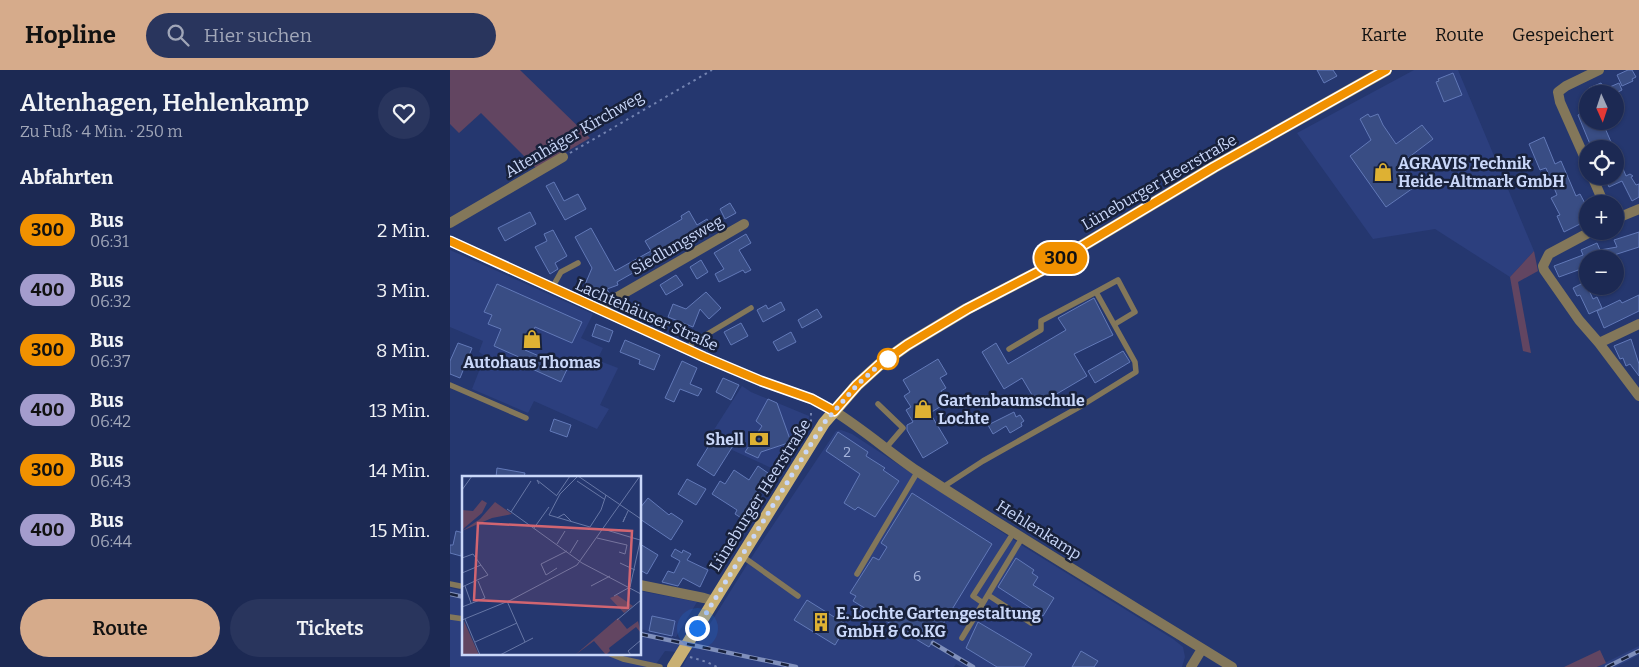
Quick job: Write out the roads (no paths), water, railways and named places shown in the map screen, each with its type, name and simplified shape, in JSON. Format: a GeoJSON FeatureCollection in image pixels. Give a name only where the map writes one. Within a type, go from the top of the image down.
{"type":"FeatureCollection","features":[{"type":"Feature","properties":{"kind":"main road","name":"Lüneburger Heerstraße"},"geometry":{"type":"LineString","coordinates":[[673,667],[824,423],[857,385],[879,365],[907,345],[967,309],[1042,270],[1214,167],[1381,71]]}},
{"type":"Feature","properties":{"kind":"street"},"geometry":{"type":"LineString","coordinates":[[1579,145],[1560,102],[1558,92],[1566,86],[1599,70]]}},
{"type":"Feature","properties":{"kind":"street","name":"Altenhäger Kirchweg"},"geometry":{"type":"LineString","coordinates":[[450,223],[563,157]]}},
{"type":"Feature","properties":{"kind":"street"},"geometry":{"type":"LineString","coordinates":[[1624,216],[1639,208]]}},
{"type":"Feature","properties":{"kind":"street","name":"Siedlungsweg"},"geometry":{"type":"LineString","coordinates":[[603,311],[607,303],[744,224]]}},
{"type":"Feature","properties":{"kind":"street"},"geometry":{"type":"LineString","coordinates":[[1579,238],[1549,254],[1543,266],[1544,270],[1579,320],[1639,396]]}},
{"type":"Feature","properties":{"kind":"street","name":"Lachtehäuser Straße"},"geometry":{"type":"LineString","coordinates":[[450,241],[686,349],[761,381],[819,402],[834,411]]}},
{"type":"Feature","properties":{"kind":"street"},"geometry":{"type":"LineString","coordinates":[[1599,343],[1639,324]]}},
{"type":"Feature","properties":{"kind":"street","name":"Hehlenkamp"},"geometry":{"type":"LineString","coordinates":[[834,411],[884,449],[918,471],[1232,667]]}},
{"type":"Feature","properties":{"kind":"street"},"geometry":{"type":"LineString","coordinates":[[641,585],[714,601]]}},
{"type":"Feature","properties":{"kind":"street"},"geometry":{"type":"LineString","coordinates":[[1191,667],[1202,648]]}},
{"type":"Feature","properties":{"kind":"lane"},"geometry":{"type":"LineString","coordinates":[[552,288],[561,272],[578,263]]}},
{"type":"Feature","properties":{"kind":"lane"},"geometry":{"type":"LineString","coordinates":[[1009,350],[1041,330],[1041,320],[1118,280],[1135,312],[1115,324]]}},
{"type":"Feature","properties":{"kind":"lane"},"geometry":{"type":"LineString","coordinates":[[943,487],[983,461],[1081,406],[1136,372],[1135,362],[1096,292]]}},
{"type":"Feature","properties":{"kind":"lane"},"geometry":{"type":"LineString","coordinates":[[686,349],[694,342],[751,308]]}},
{"type":"Feature","properties":{"kind":"lane"},"geometry":{"type":"LineString","coordinates":[[450,385],[526,418]]}},
{"type":"Feature","properties":{"kind":"lane"},"geometry":{"type":"LineString","coordinates":[[878,404],[903,428],[884,449]]}},
{"type":"Feature","properties":{"kind":"lane"},"geometry":{"type":"LineString","coordinates":[[857,574],[918,471]]}},
{"type":"Feature","properties":{"kind":"lane"},"geometry":{"type":"LineString","coordinates":[[962,638],[988,595],[1018,535]]}},
{"type":"Feature","properties":{"kind":"lane"},"geometry":{"type":"LineString","coordinates":[[983,603],[973,596],[1018,535]]}},
{"type":"Feature","properties":{"kind":"lane"},"geometry":{"type":"LineString","coordinates":[[742,556],[798,596]]}},
{"type":"Feature","properties":{"kind":"lane"},"geometry":{"type":"LineString","coordinates":[[450,584],[460,586]]}},
{"type":"Feature","properties":{"kind":"lane"},"geometry":{"type":"LineString","coordinates":[[988,595],[1031,623]]}},
{"type":"Feature","properties":{"kind":"lane"},"geometry":{"type":"LineString","coordinates":[[610,654],[623,659],[660,667]]}},
{"type":"Feature","properties":{"kind":"railway"},"geometry":{"type":"LineString","coordinates":[[450,594],[462,597]]}},
{"type":"Feature","properties":{"kind":"railway"},"geometry":{"type":"LineString","coordinates":[[641,634],[796,667]]}},
{"type":"Feature","properties":{"kind":"railway"},"geometry":{"type":"LineString","coordinates":[[933,643],[973,667]]}},
{"type":"Feature","properties":{"kind":"railway"},"geometry":{"type":"LineString","coordinates":[[1607,667],[1639,651]]}},
{"type":"Feature","properties":{"kind":"place","name":"AGRAVIS Technik Heide-Altmark GmbH"},"geometry":{"type":"Point","coordinates":[1383,172]}},
{"type":"Feature","properties":{"kind":"place","name":"Autohaus Thomas"},"geometry":{"type":"Point","coordinates":[532,339]}},
{"type":"Feature","properties":{"kind":"place","name":"Gartenbaumschule Lochte"},"geometry":{"type":"Point","coordinates":[923,409]}},
{"type":"Feature","properties":{"kind":"place","name":"Shell"},"geometry":{"type":"Point","coordinates":[759,439]}},
{"type":"Feature","properties":{"kind":"place","name":"E. Lochte Gartengestaltung GmbH & Co.KG"},"geometry":{"type":"Point","coordinates":[821,622]}}]}
